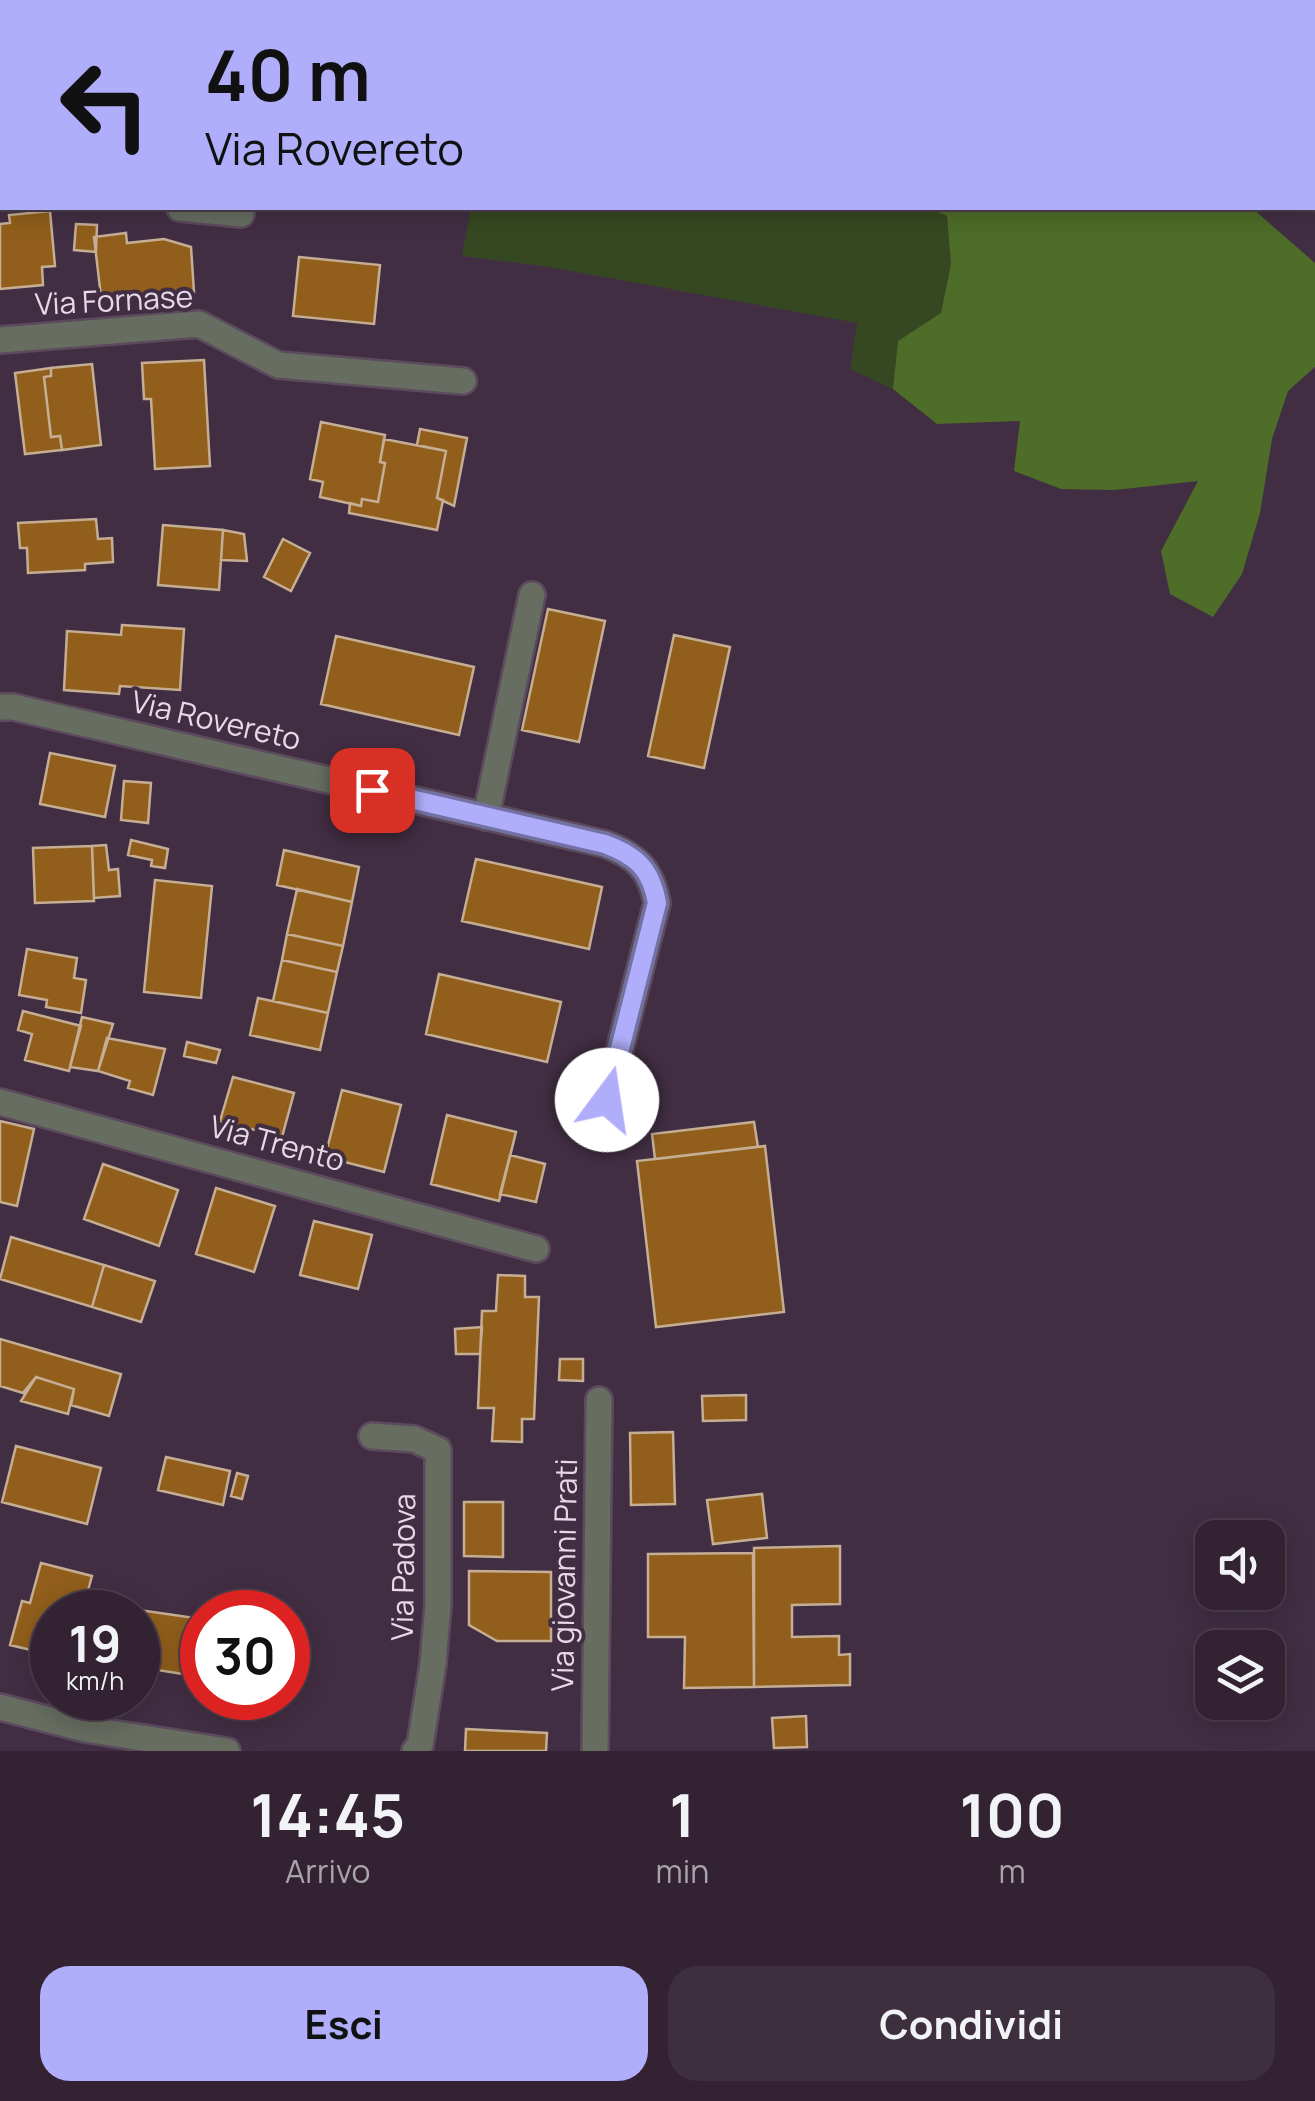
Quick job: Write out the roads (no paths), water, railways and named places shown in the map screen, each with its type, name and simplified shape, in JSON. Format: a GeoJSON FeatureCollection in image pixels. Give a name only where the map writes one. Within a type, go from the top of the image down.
{"type":"FeatureCollection","features":[{"type":"Feature","properties":{"kind":"street"},"geometry":{"type":"LineString","coordinates":[[200,210],[241,214]]}},
{"type":"Feature","properties":{"kind":"street","name":"Via Fornase"},"geometry":{"type":"LineString","coordinates":[[0,340],[200,324],[278,365],[462,381]]}},
{"type":"Feature","properties":{"kind":"street"},"geometry":{"type":"LineString","coordinates":[[486,817],[532,595]]}},
{"type":"Feature","properties":{"kind":"street","name":"Via Rovereto"},"geometry":{"type":"LineString","coordinates":[[0,707],[13,706],[605,844],[630,854],[653,882],[657,903],[607,1100]]}},
{"type":"Feature","properties":{"kind":"street","name":"Via Trento"},"geometry":{"type":"LineString","coordinates":[[0,1102],[536,1249]]}},
{"type":"Feature","properties":{"kind":"street","name":"Via giovanni Prati"},"geometry":{"type":"LineString","coordinates":[[595,1751],[599,1400]]}},
{"type":"Feature","properties":{"kind":"street","name":"Via Padova"},"geometry":{"type":"LineString","coordinates":[[372,1436],[414,1439],[438,1450],[436,1634],[420,1745],[415,1751]]}},
{"type":"Feature","properties":{"kind":"street"},"geometry":{"type":"LineString","coordinates":[[0,1706],[85,1729],[227,1751]]}}]}
